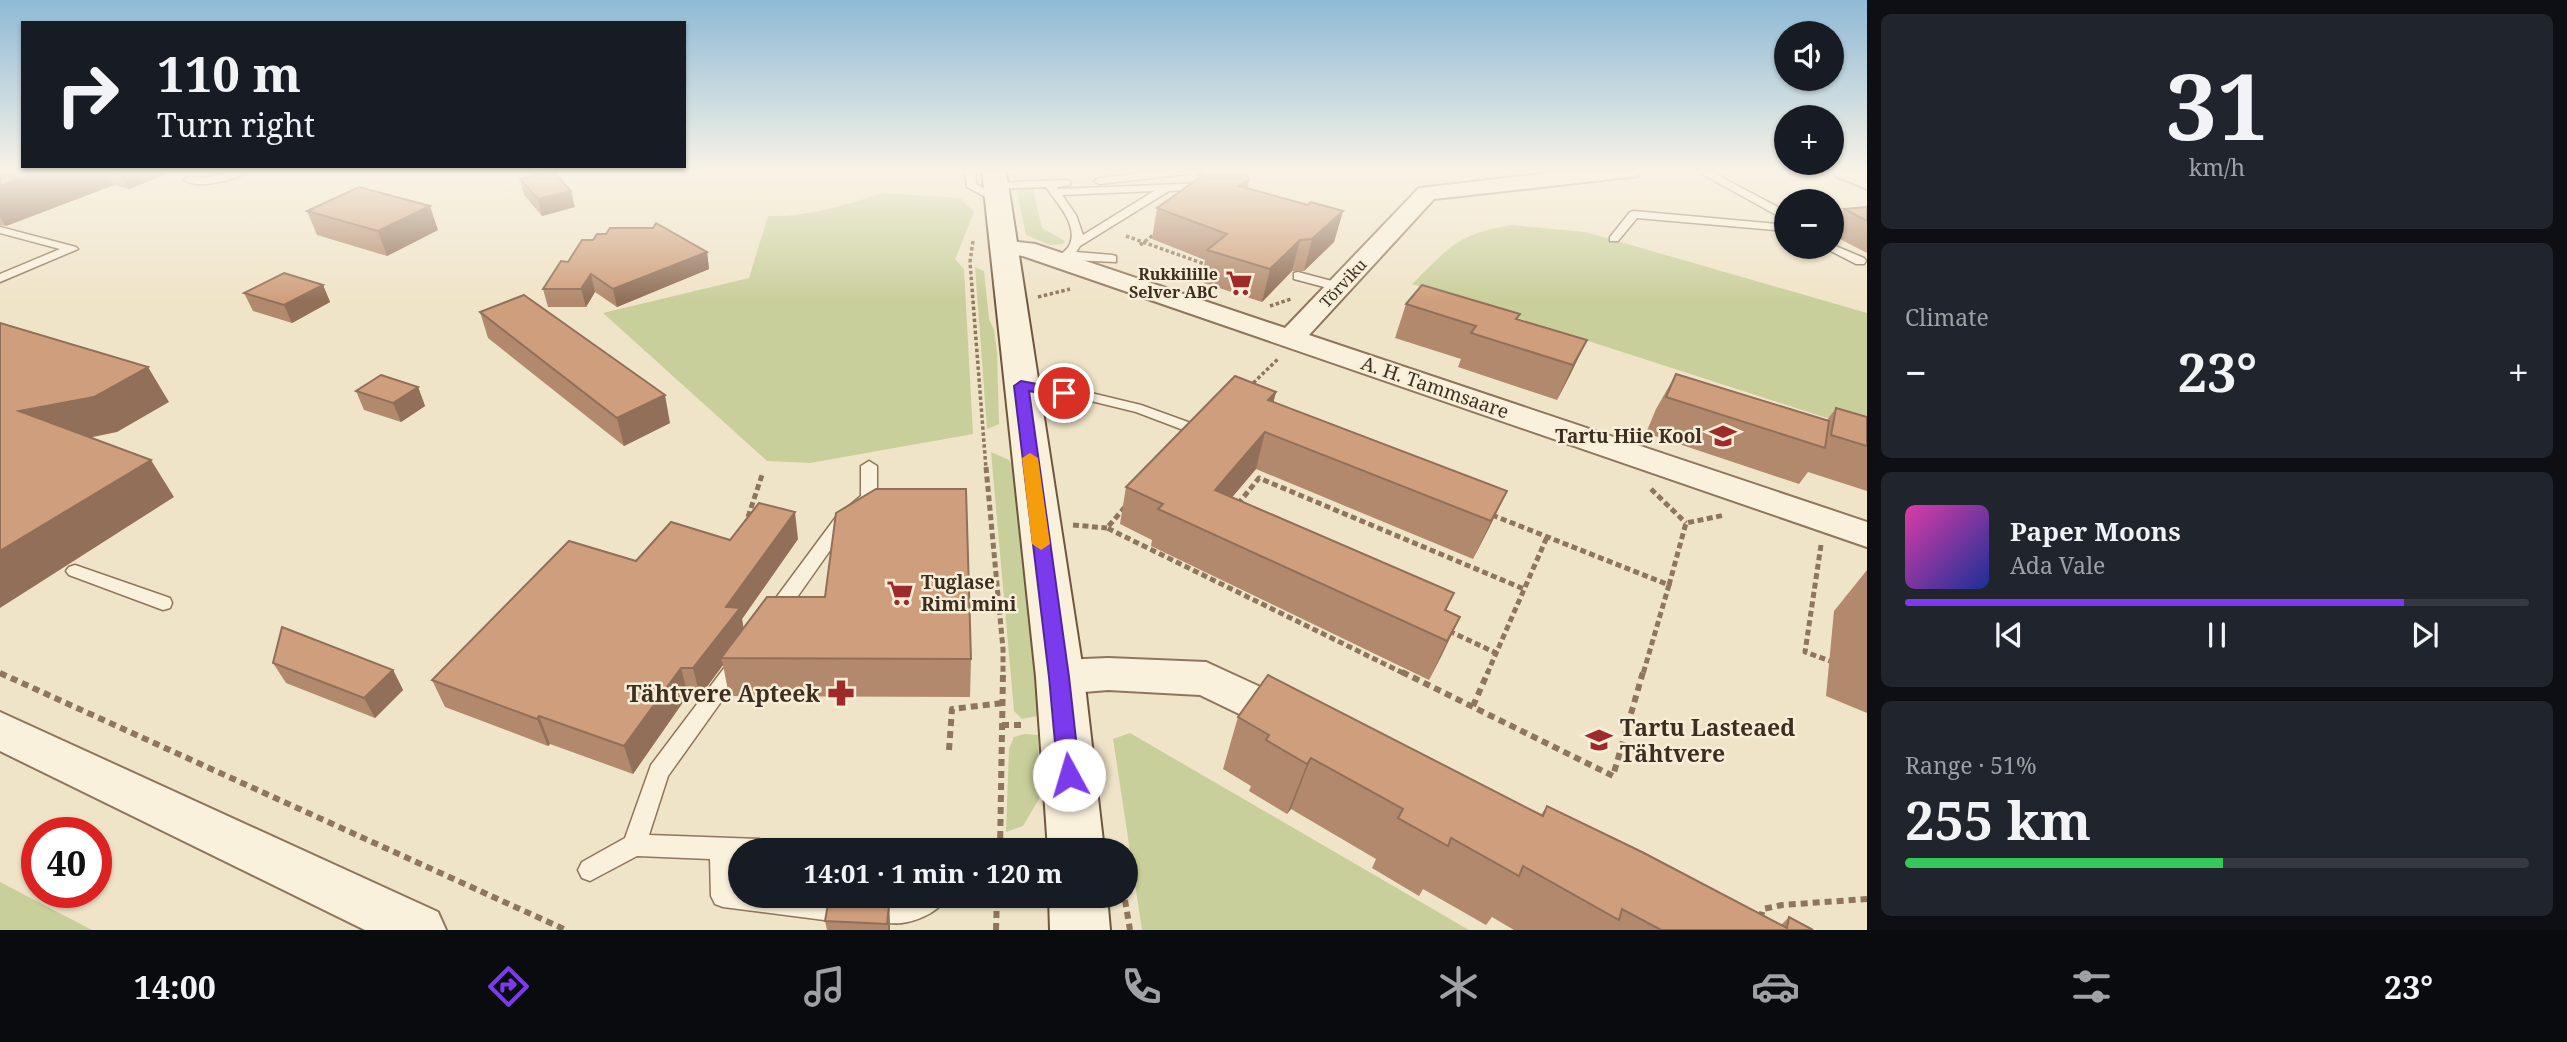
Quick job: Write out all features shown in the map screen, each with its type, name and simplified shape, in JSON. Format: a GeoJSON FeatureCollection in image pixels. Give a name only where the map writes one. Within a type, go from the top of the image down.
{"type":"FeatureCollection","features":[{"type":"Feature","properties":{"kind":"street"},"geometry":{"type":"LineString","coordinates":[[995,214],[1059,677],[1075,838]]}},
{"type":"Feature","properties":{"kind":"street","name":"Tõrviku"},"geometry":{"type":"LineString","coordinates":[[1291,338],[1407,214]]}},
{"type":"Feature","properties":{"kind":"street","name":"A. H. Tammsaare"},"geometry":{"type":"LineString","coordinates":[[1002,247],[1068,253],[1155,290],[1867,535]]}},
{"type":"Feature","properties":{"kind":"street"},"geometry":{"type":"LineString","coordinates":[[1059,677],[1108,674],[1206,679],[1331,740]]}},
{"type":"Feature","properties":{"kind":"street"},"geometry":{"type":"LineString","coordinates":[[0,730],[420,930]]}},
{"type":"Feature","properties":{"kind":"street"},"geometry":{"type":"LineString","coordinates":[[1079,908],[1080,930]]}},
{"type":"Feature","properties":{"kind":"lane"},"geometry":{"type":"LineString","coordinates":[[1068,214],[1078,230],[1068,253]]}},
{"type":"Feature","properties":{"kind":"lane"},"geometry":{"type":"LineString","coordinates":[[1068,253],[1124,214]]}},
{"type":"Feature","properties":{"kind":"lane"},"geometry":{"type":"LineString","coordinates":[[1614,239],[1634,214]]}},
{"type":"Feature","properties":{"kind":"lane"},"geometry":{"type":"LineString","coordinates":[[1638,214],[1774,227]]}},
{"type":"Feature","properties":{"kind":"lane"},"geometry":{"type":"LineString","coordinates":[[0,230],[72,249],[0,278]]}},
{"type":"Feature","properties":{"kind":"lane"},"geometry":{"type":"LineString","coordinates":[[1068,253],[1112,259]]}},
{"type":"Feature","properties":{"kind":"lane"},"geometry":{"type":"LineString","coordinates":[[1844,254],[1860,261]]}},
{"type":"Feature","properties":{"kind":"lane"},"geometry":{"type":"LineString","coordinates":[[1298,275],[1339,287]]}},
{"type":"Feature","properties":{"kind":"lane"},"geometry":{"type":"LineString","coordinates":[[1021,386],[1091,397],[1141,409],[1194,429]]}},
{"type":"Feature","properties":{"kind":"lane"},"geometry":{"type":"LineString","coordinates":[[763,630],[842,521],[869,498],[869,466]]}},
{"type":"Feature","properties":{"kind":"lane"},"geometry":{"type":"LineString","coordinates":[[75,571],[163,603]]}},
{"type":"Feature","properties":{"kind":"lane"},"geometry":{"type":"LineString","coordinates":[[634,845],[659,772],[747,652]]}},
{"type":"Feature","properties":{"kind":"lane"},"geometry":{"type":"LineString","coordinates":[[590,870],[634,845],[728,849]]}},
{"type":"Feature","properties":{"kind":"lane"},"geometry":{"type":"LineString","coordinates":[[721,849],[723,896],[832,909]]}},
{"type":"Feature","properties":{"kind":"lane"},"geometry":{"type":"LineString","coordinates":[[891,913],[914,908]]}},
{"type":"Feature","properties":{"kind":"path"},"geometry":{"type":"LineString","coordinates":[[982,214],[970,250],[970,262],[979,394],[1003,649],[1000,838]]}},
{"type":"Feature","properties":{"kind":"path"},"geometry":{"type":"LineString","coordinates":[[1102,228],[1213,267],[1206,274]]}},
{"type":"Feature","properties":{"kind":"path"},"geometry":{"type":"LineString","coordinates":[[1142,243],[1161,229]]}},
{"type":"Feature","properties":{"kind":"path"},"geometry":{"type":"LineString","coordinates":[[1243,392],[1289,349],[1291,338]]}},
{"type":"Feature","properties":{"kind":"path"},"geometry":{"type":"LineString","coordinates":[[745,530],[745,521],[762,475]]}},
{"type":"Feature","properties":{"kind":"path"},"geometry":{"type":"LineString","coordinates":[[1236,507],[1259,478],[1524,589]]}},
{"type":"Feature","properties":{"kind":"path"},"geometry":{"type":"LineString","coordinates":[[1133,498],[1107,528],[1613,776],[1686,523],[1777,503]]}},
{"type":"Feature","properties":{"kind":"path"},"geometry":{"type":"LineString","coordinates":[[1482,511],[1669,585]]}},
{"type":"Feature","properties":{"kind":"path"},"geometry":{"type":"LineString","coordinates":[[1825,520],[1805,652],[1830,662]]}},
{"type":"Feature","properties":{"kind":"path"},"geometry":{"type":"LineString","coordinates":[[1473,706],[1547,536]]}},
{"type":"Feature","properties":{"kind":"path"},"geometry":{"type":"LineString","coordinates":[[1446,630],[1496,653]]}},
{"type":"Feature","properties":{"kind":"path"},"geometry":{"type":"LineString","coordinates":[[0,673],[566,930]]}},
{"type":"Feature","properties":{"kind":"path"},"geometry":{"type":"LineString","coordinates":[[949,750],[952,709],[1003,704]]}},
{"type":"Feature","properties":{"kind":"path"},"geometry":{"type":"LineString","coordinates":[[1758,930],[1763,909],[1782,905],[1867,900]]}},
{"type":"Feature","properties":{"kind":"path"},"geometry":{"type":"LineString","coordinates":[[996,930],[997,908]]}},
{"type":"Feature","properties":{"kind":"path"},"geometry":{"type":"LineString","coordinates":[[1126,908],[1130,930]]}},
{"type":"Feature","properties":{"kind":"green space"},"geometry":{"type":"Polygon","coordinates":[[[973,214],[955,259],[964,269],[973,434],[810,463],[767,461],[603,313],[749,278],[768,216],[973,214]]]}},
{"type":"Feature","properties":{"kind":"green space"},"geometry":{"type":"Polygon","coordinates":[[[1022,214],[1039,214],[1042,228],[1065,241],[1063,244],[1050,245],[1026,235],[1022,214]]]}},
{"type":"Feature","properties":{"kind":"green space"},"geometry":{"type":"Polygon","coordinates":[[[1512,225],[1586,232],[1867,313],[1867,431],[1412,284],[1446,251],[1466,238],[1512,225]]]}},
{"type":"Feature","properties":{"kind":"green space"},"geometry":{"type":"Polygon","coordinates":[[[975,267],[984,271],[989,319],[994,330],[997,352],[999,424],[987,429],[975,267]]]}},
{"type":"Feature","properties":{"kind":"green space"},"geometry":{"type":"Polygon","coordinates":[[[991,452],[1009,460],[1015,470],[1040,693],[1038,716],[1022,719],[1014,711],[991,452]]]}},
{"type":"Feature","properties":{"kind":"green space"},"geometry":{"type":"Polygon","coordinates":[[[1130,733],[1469,930],[1142,930],[1138,904],[1138,838],[1128,838],[1113,739],[1130,733]]]}},
{"type":"Feature","properties":{"kind":"green space"},"geometry":{"type":"Polygon","coordinates":[[[1038,735],[1039,799],[1023,826],[1006,832],[1009,749],[1014,737],[1038,735]]]}},
{"type":"Feature","properties":{"kind":"green space"},"geometry":{"type":"Polygon","coordinates":[[[0,882],[21,893],[21,908],[50,908],[92,930],[0,930],[0,882]]]}},
{"type":"Feature","properties":{"kind":"building"},"geometry":{"type":"Polygon","coordinates":[[[319,214],[413,214],[378,231],[319,214]]]}},
{"type":"Feature","properties":{"kind":"building"},"geometry":{"type":"Polygon","coordinates":[[[1174,214],[1339,214],[1312,239],[1300,240],[1270,269],[1207,250],[1227,234],[1174,214]]]}},
{"type":"Feature","properties":{"kind":"building"},"geometry":{"type":"Polygon","coordinates":[[[1854,214],[1867,214],[1867,221],[1854,214]]]}},
{"type":"Feature","properties":{"kind":"building"},"geometry":{"type":"Polygon","coordinates":[[[656,223],[707,252],[613,289],[591,274],[581,289],[543,289],[561,261],[568,262],[582,240],[593,240],[597,234],[606,234],[610,228],[653,228],[656,223]]]}},
{"type":"Feature","properties":{"kind":"building"},"geometry":{"type":"Polygon","coordinates":[[[284,273],[323,285],[284,305],[244,293],[284,273]]]}},
{"type":"Feature","properties":{"kind":"building"},"geometry":{"type":"Polygon","coordinates":[[[1422,285],[1520,314],[1516,319],[1587,340],[1573,365],[1471,333],[1476,326],[1406,304],[1422,285]]]}},
{"type":"Feature","properties":{"kind":"building"},"geometry":{"type":"Polygon","coordinates":[[[524,295],[665,395],[617,418],[480,312],[524,295]]]}},
{"type":"Feature","properties":{"kind":"building"},"geometry":{"type":"Polygon","coordinates":[[[0,323],[148,367],[94,397],[19,411],[151,460],[0,551],[0,323]]]}},
{"type":"Feature","properties":{"kind":"building"},"geometry":{"type":"Polygon","coordinates":[[[1676,374],[1829,421],[1825,448],[1666,397],[1676,374]]]}},
{"type":"Feature","properties":{"kind":"building"},"geometry":{"type":"Polygon","coordinates":[[[381,375],[418,387],[393,403],[356,391],[381,375]]]}},
{"type":"Feature","properties":{"kind":"building"},"geometry":{"type":"Polygon","coordinates":[[[1235,376],[1276,392],[1268,400],[1507,491],[1491,521],[1265,432],[1215,490],[1454,593],[1445,610],[1460,617],[1447,641],[1158,509],[1163,504],[1126,487],[1235,376]]]}},
{"type":"Feature","properties":{"kind":"building"},"geometry":{"type":"Polygon","coordinates":[[[1836,408],[1867,417],[1867,446],[1831,435],[1836,408]]]}},
{"type":"Feature","properties":{"kind":"building","name":"Tuglase Rimi mini"},"geometry":{"type":"Polygon","coordinates":[[[876,489],[966,489],[971,659],[721,658],[767,597],[825,597],[836,513],[876,489]]]}},
{"type":"Feature","properties":{"kind":"building"},"geometry":{"type":"Polygon","coordinates":[[[759,503],[795,512],[726,607],[740,608],[693,668],[681,668],[624,746],[539,716],[537,719],[432,680],[569,541],[636,561],[671,522],[730,540],[759,503]]]}},
{"type":"Feature","properties":{"kind":"building"},"geometry":{"type":"Polygon","coordinates":[[[282,627],[393,670],[364,698],[273,663],[282,627]]]}},
{"type":"Feature","properties":{"kind":"building"},"geometry":{"type":"Polygon","coordinates":[[[1268,675],[1543,816],[1547,806],[1787,928],[1789,917],[1813,930],[1661,930],[1622,909],[1619,920],[1523,866],[1519,876],[1451,838],[1448,846],[1398,818],[1403,809],[1311,758],[1307,764],[1266,740],[1269,735],[1238,717],[1268,675]]]}},
{"type":"Feature","properties":{"kind":"building"},"geometry":{"type":"Polygon","coordinates":[[[827,908],[889,908],[887,924],[825,921],[827,908]]]}},
{"type":"Feature","properties":{"kind":"slow traffic"},"geometry":{"type":"LineString","coordinates":[[1030,458],[1041,544]]}},
{"type":"Feature","properties":{"kind":"place","name":"Rukkilille Selver ABC"},"geometry":{"type":"Point","coordinates":[1239,283]}},
{"type":"Feature","properties":{"kind":"place","name":"Tartu Hiie Kool"},"geometry":{"type":"Point","coordinates":[1723,436]}},
{"type":"Feature","properties":{"kind":"place","name":"Tuglase Rimi mini"},"geometry":{"type":"Point","coordinates":[900,593]}},
{"type":"Feature","properties":{"kind":"place","name":"Tähtvere Apteek"},"geometry":{"type":"Point","coordinates":[841,693]}},
{"type":"Feature","properties":{"kind":"place","name":"Tartu Lasteaed Tähtvere"},"geometry":{"type":"Point","coordinates":[1599,740]}},
{"type":"Feature","properties":{"kind":"route"},"geometry":{"type":"LineString","coordinates":[[1064,393],[1021,386],[1069,775]]}}]}
